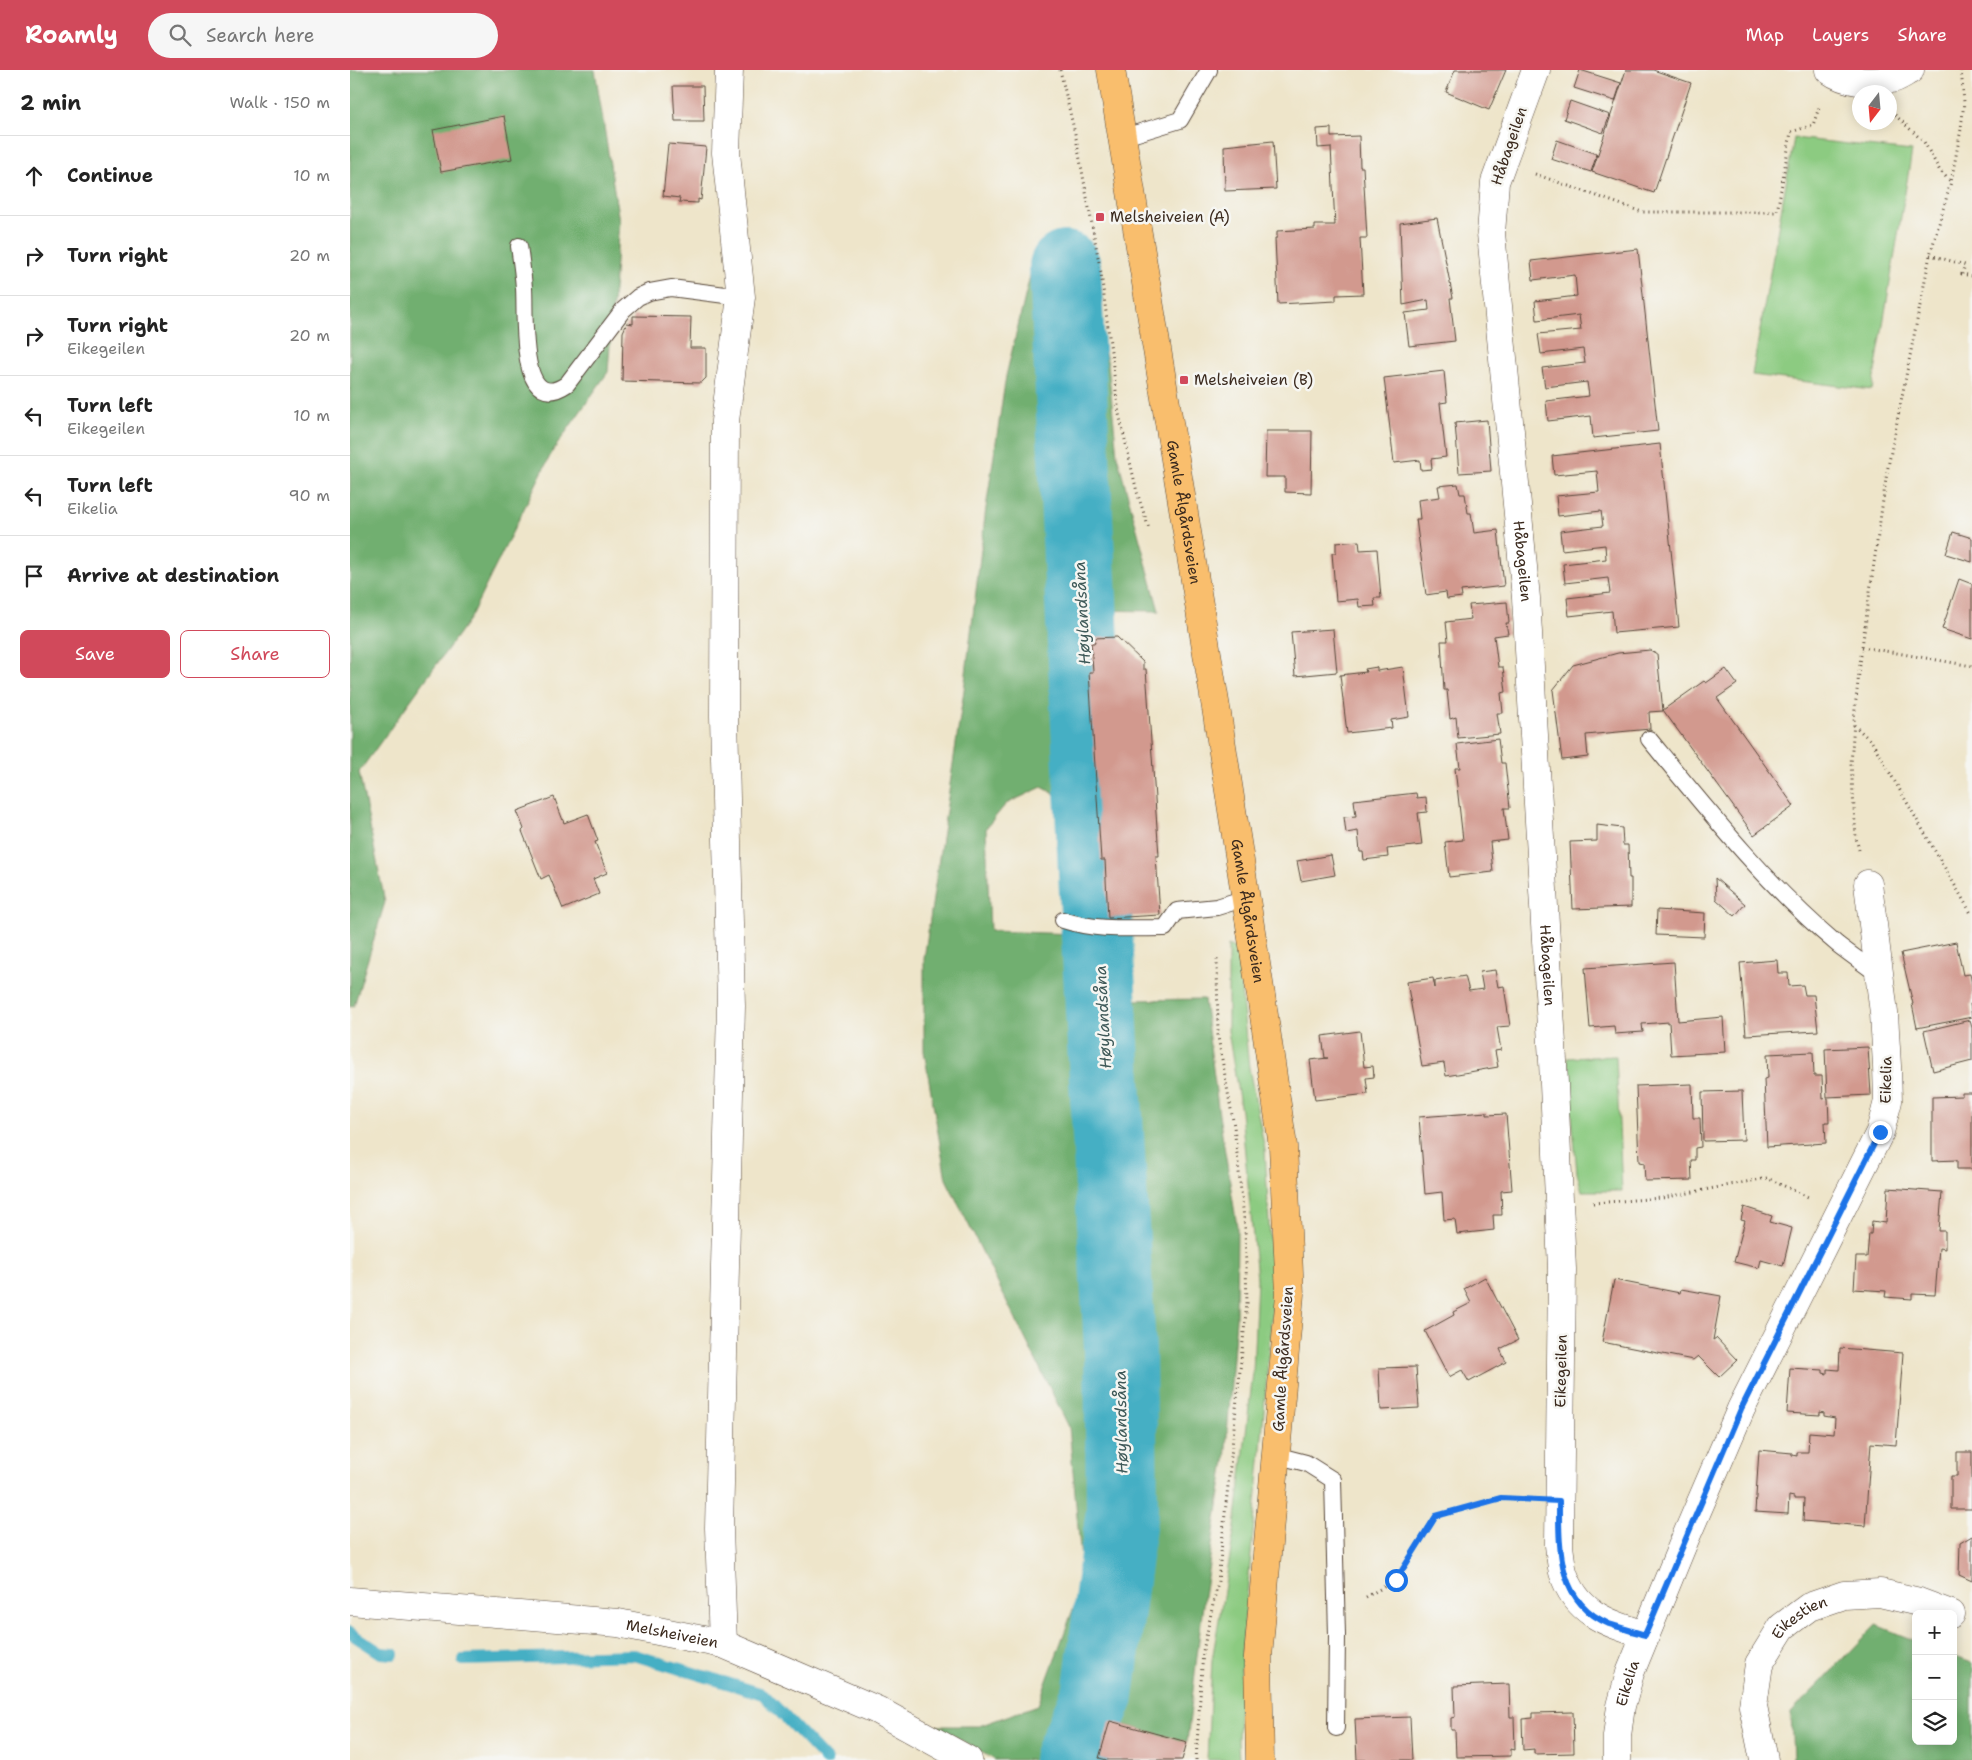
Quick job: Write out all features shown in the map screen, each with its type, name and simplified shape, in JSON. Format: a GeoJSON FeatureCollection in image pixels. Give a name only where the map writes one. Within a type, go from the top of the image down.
{"type":"FeatureCollection","features":[{"type":"Feature","properties":{"kind":"main road","name":"Gamle Ålgårdsveien"},"geometry":{"type":"LineString","coordinates":[[1111,70],[1246,898],[1282,1146],[1290,1294],[1258,1657],[1260,1760]]}},
{"type":"Feature","properties":{"kind":"street"},"geometry":{"type":"LineString","coordinates":[[724,1644],[719,1528],[730,1006],[724,716],[725,421],[741,297],[726,154],[729,70]]}},
{"type":"Feature","properties":{"kind":"street","name":"Håbageilen"},"geometry":{"type":"LineString","coordinates":[[1536,70],[1495,182],[1491,233],[1526,598],[1553,1061]]}},
{"type":"Feature","properties":{"kind":"street"},"geometry":{"type":"LineString","coordinates":[[1829,70],[1839,77],[1865,82],[1893,79],[1910,70]]}},
{"type":"Feature","properties":{"kind":"street","name":"Eikelia"},"geometry":{"type":"LineString","coordinates":[[1617,1760],[1617,1736],[1621,1706],[1630,1673],[1645,1635],[1741,1409],[1880,1132],[1888,1101],[1884,1013],[1868,884]]}},
{"type":"Feature","properties":{"kind":"street","name":"Eikegeilen"},"geometry":{"type":"LineString","coordinates":[[1553,1061],[1562,1269],[1559,1545],[1563,1572],[1574,1594],[1588,1611],[1608,1623],[1645,1635]]}},
{"type":"Feature","properties":{"kind":"street","name":"Eikestien"},"geometry":{"type":"LineString","coordinates":[[1764,1760],[1753,1706],[1758,1664],[1782,1627],[1809,1607],[1844,1595],[1880,1593],[1919,1602],[1941,1610]]}},
{"type":"Feature","properties":{"kind":"street","name":"Melsheiveien"},"geometry":{"type":"LineString","coordinates":[[350,1601],[618,1623],[724,1644],[877,1710],[968,1760]]}},
{"type":"Feature","properties":{"kind":"street","name":"Eikestien"},"geometry":{"type":"LineString","coordinates":[[1957,1616],[1972,1621]]}},
{"type":"Feature","properties":{"kind":"lane"},"geometry":{"type":"LineString","coordinates":[[1121,138],[1180,120],[1209,70]]}},
{"type":"Feature","properties":{"kind":"lane"},"geometry":{"type":"LineString","coordinates":[[519,246],[524,288],[528,368],[533,379],[541,387],[548,390],[559,390],[567,384],[623,310],[638,296],[670,288],[741,297]]}},
{"type":"Feature","properties":{"kind":"lane"},"geometry":{"type":"LineString","coordinates":[[1649,739],[1723,830],[1785,895],[1837,943],[1880,976]]}},
{"type":"Feature","properties":{"kind":"lane"},"geometry":{"type":"LineString","coordinates":[[1063,920],[1081,926],[1165,928],[1177,911],[1217,907],[1246,898]]}},
{"type":"Feature","properties":{"kind":"lane"},"geometry":{"type":"LineString","coordinates":[[1275,1455],[1306,1463],[1333,1480],[1337,1635],[1336,1728]]}},
{"type":"Feature","properties":{"kind":"path"},"geometry":{"type":"LineString","coordinates":[[1868,884],[1856,838],[1851,764],[1862,648],[1887,472],[1930,255],[1951,182],[1961,130],[1964,102],[1961,70]]}},
{"type":"Feature","properties":{"kind":"path"},"geometry":{"type":"LineString","coordinates":[[1501,162],[1642,212],[1777,212],[1791,132],[1813,125],[1821,102]]}},
{"type":"Feature","properties":{"kind":"path"},"geometry":{"type":"LineString","coordinates":[[1897,117],[1924,142],[1940,171],[1951,182]]}},
{"type":"Feature","properties":{"kind":"path"},"geometry":{"type":"LineString","coordinates":[[1930,255],[1965,265],[1962,274],[1972,276]]}},
{"type":"Feature","properties":{"kind":"path"},"geometry":{"type":"LineString","coordinates":[[1862,648],[1972,666]]}},
{"type":"Feature","properties":{"kind":"path"},"geometry":{"type":"LineString","coordinates":[[1854,725],[1872,742],[1972,915]]}},
{"type":"Feature","properties":{"kind":"path"},"geometry":{"type":"LineString","coordinates":[[1596,1203],[1662,1198],[1767,1178],[1818,1202],[1837,1217]]}},
{"type":"Feature","properties":{"kind":"path"},"geometry":{"type":"LineString","coordinates":[[1337,1635],[1360,1600],[1396,1580],[1436,1516],[1501,1498],[1559,1501]]}},
{"type":"Feature","properties":{"kind":"green space"},"geometry":{"type":"Polygon","coordinates":[[[350,70],[595,70],[619,221],[608,372],[552,452],[470,618],[359,772],[385,902],[354,1006],[350,1007],[350,70]]]}},
{"type":"Feature","properties":{"kind":"green space"},"geometry":{"type":"Polygon","coordinates":[[[1794,138],[1912,151],[1872,390],[1752,375],[1794,138]]]}},
{"type":"Feature","properties":{"kind":"green space"},"geometry":{"type":"Polygon","coordinates":[[[1034,259],[1083,276],[1108,364],[1117,455],[1159,611],[1077,610],[1085,784],[1071,803],[1042,787],[1006,804],[986,828],[990,931],[1075,934],[1121,940],[1131,1000],[1204,999],[1219,1115],[1237,1226],[1236,1319],[1225,1461],[1204,1596],[1187,1742],[1110,1721],[1100,1760],[995,1760],[937,1726],[979,1726],[1038,1705],[1083,1582],[1069,1427],[946,1179],[924,1051],[924,959],[964,690],[986,508],[1006,376],[1034,259]]]}},
{"type":"Feature","properties":{"kind":"green space"},"geometry":{"type":"Polygon","coordinates":[[[1228,945],[1237,949],[1249,1068],[1265,1150],[1273,1297],[1260,1461],[1242,1647],[1238,1741],[1239,1760],[1207,1760],[1212,1660],[1235,1527],[1253,1373],[1257,1279],[1241,1112],[1228,1031],[1228,945]]]}},
{"type":"Feature","properties":{"kind":"green space"},"geometry":{"type":"Polygon","coordinates":[[[1616,1056],[1622,1191],[1582,1191],[1577,1173],[1567,1058],[1616,1056]]]}},
{"type":"Feature","properties":{"kind":"green space"},"geometry":{"type":"Polygon","coordinates":[[[1876,1625],[1912,1639],[1912,1745],[1957,1745],[1957,1657],[1972,1663],[1972,1760],[1793,1760],[1791,1713],[1876,1625]]]}},
{"type":"Feature","properties":{"kind":"building"},"geometry":{"type":"Polygon","coordinates":[[[1455,70],[1506,70],[1489,110],[1446,92],[1455,70]]]}},
{"type":"Feature","properties":{"kind":"building"},"geometry":{"type":"Polygon","coordinates":[[[1580,70],[1621,83],[1615,101],[1574,88],[1580,70]]]}},
{"type":"Feature","properties":{"kind":"building"},"geometry":{"type":"Polygon","coordinates":[[[1626,70],[1653,70],[1691,83],[1654,193],[1592,172],[1626,70]]]}},
{"type":"Feature","properties":{"kind":"building"},"geometry":{"type":"Polygon","coordinates":[[[673,86],[703,86],[704,121],[675,121],[673,86]]]}},
{"type":"Feature","properties":{"kind":"building"},"geometry":{"type":"Polygon","coordinates":[[[1570,101],[1610,115],[1603,133],[1564,119],[1570,101]]]}},
{"type":"Feature","properties":{"kind":"building"},"geometry":{"type":"Polygon","coordinates":[[[504,116],[512,159],[441,172],[433,130],[504,116]]]}},
{"type":"Feature","properties":{"kind":"building"},"geometry":{"type":"Polygon","coordinates":[[[1331,128],[1331,137],[1359,136],[1360,167],[1363,167],[1367,238],[1360,238],[1363,294],[1336,295],[1336,301],[1278,304],[1275,238],[1277,238],[1277,231],[1315,229],[1315,225],[1335,225],[1331,147],[1318,148],[1317,129],[1331,128]]]}},
{"type":"Feature","properties":{"kind":"building"},"geometry":{"type":"Polygon","coordinates":[[[1557,140],[1597,154],[1591,172],[1551,159],[1557,140]]]}},
{"type":"Feature","properties":{"kind":"building"},"geometry":{"type":"Polygon","coordinates":[[[1273,141],[1276,189],[1225,191],[1224,146],[1273,141]]]}},
{"type":"Feature","properties":{"kind":"building"},"geometry":{"type":"Polygon","coordinates":[[[668,144],[706,147],[701,200],[698,199],[698,203],[679,202],[680,198],[663,196],[668,144]]]}},
{"type":"Feature","properties":{"kind":"building"},"geometry":{"type":"Polygon","coordinates":[[[1437,218],[1453,298],[1450,298],[1455,341],[1409,346],[1405,313],[1429,310],[1428,300],[1403,305],[1400,223],[1437,218]]]}},
{"type":"Feature","properties":{"kind":"building"},"geometry":{"type":"Polygon","coordinates":[[[1638,249],[1658,431],[1593,438],[1591,416],[1548,421],[1546,401],[1589,396],[1587,382],[1545,387],[1542,368],[1585,363],[1583,349],[1541,354],[1538,334],[1581,330],[1579,315],[1537,320],[1535,301],[1577,296],[1575,275],[1533,280],[1531,261],[1638,249]]]}},
{"type":"Feature","properties":{"kind":"building"},"geometry":{"type":"Polygon","coordinates":[[[633,316],[691,317],[690,348],[706,348],[706,378],[701,383],[622,381],[623,332],[627,323],[633,324],[633,316]]]}},
{"type":"Feature","properties":{"kind":"building"},"geometry":{"type":"Polygon","coordinates":[[[1444,371],[1447,402],[1440,403],[1446,457],[1431,459],[1432,469],[1421,470],[1420,460],[1394,463],[1384,378],[1444,371]]]}},
{"type":"Feature","properties":{"kind":"building"},"geometry":{"type":"Polygon","coordinates":[[[1487,420],[1491,471],[1459,473],[1455,423],[1487,420]]]}},
{"type":"Feature","properties":{"kind":"building"},"geometry":{"type":"Polygon","coordinates":[[[1266,431],[1312,431],[1311,493],[1285,492],[1285,477],[1265,477],[1266,431]]]}},
{"type":"Feature","properties":{"kind":"building"},"geometry":{"type":"Polygon","coordinates":[[[1660,444],[1679,627],[1614,633],[1612,611],[1569,616],[1567,598],[1610,593],[1608,578],[1565,583],[1563,564],[1606,559],[1605,545],[1562,550],[1560,531],[1603,526],[1601,511],[1558,516],[1556,496],[1599,492],[1597,471],[1554,475],[1552,456],[1660,444]]]}},
{"type":"Feature","properties":{"kind":"building"},"geometry":{"type":"Polygon","coordinates":[[[1458,484],[1460,494],[1465,494],[1468,513],[1471,513],[1474,533],[1498,530],[1504,586],[1461,591],[1462,597],[1447,599],[1446,592],[1426,595],[1416,519],[1420,519],[1418,500],[1440,497],[1438,486],[1458,484]]]}},
{"type":"Feature","properties":{"kind":"building"},"geometry":{"type":"Polygon","coordinates":[[[1953,532],[1972,538],[1972,562],[1946,554],[1953,532]]]}},
{"type":"Feature","properties":{"kind":"building"},"geometry":{"type":"Polygon","coordinates":[[[1359,541],[1360,550],[1377,549],[1381,598],[1374,598],[1375,606],[1359,607],[1358,599],[1336,601],[1332,553],[1336,553],[1336,543],[1359,541]]]}},
{"type":"Feature","properties":{"kind":"building"},"geometry":{"type":"Polygon","coordinates":[[[1959,579],[1972,584],[1972,639],[1942,629],[1959,579]]]}},
{"type":"Feature","properties":{"kind":"building"},"geometry":{"type":"Polygon","coordinates":[[[1507,602],[1509,623],[1506,623],[1508,634],[1494,636],[1498,667],[1503,667],[1506,692],[1501,693],[1503,713],[1497,713],[1500,734],[1458,738],[1456,717],[1450,719],[1447,690],[1444,690],[1441,641],[1448,641],[1446,622],[1471,619],[1469,605],[1507,602]]]}},
{"type":"Feature","properties":{"kind":"building"},"geometry":{"type":"Polygon","coordinates":[[[1333,629],[1337,672],[1295,676],[1291,632],[1333,629]]]}},
{"type":"Feature","properties":{"kind":"building"},"geometry":{"type":"Polygon","coordinates":[[[1117,637],[1143,662],[1143,669],[1146,669],[1159,856],[1156,856],[1160,915],[1108,918],[1105,860],[1101,860],[1089,672],[1093,672],[1091,643],[1095,643],[1094,638],[1117,637]]]}},
{"type":"Feature","properties":{"kind":"building"},"geometry":{"type":"Polygon","coordinates":[[[1650,650],[1657,654],[1663,711],[1649,712],[1650,729],[1586,735],[1588,757],[1562,760],[1553,690],[1573,665],[1618,653],[1650,650]]]}},
{"type":"Feature","properties":{"kind":"building"},"geometry":{"type":"Polygon","coordinates":[[[1377,667],[1377,671],[1403,667],[1409,717],[1391,720],[1392,728],[1347,733],[1340,675],[1366,672],[1365,669],[1377,667]]]}},
{"type":"Feature","properties":{"kind":"building"},"geometry":{"type":"Polygon","coordinates":[[[1726,669],[1737,684],[1717,698],[1794,806],[1754,835],[1663,710],[1704,681],[1706,683],[1726,669]]]}},
{"type":"Feature","properties":{"kind":"building"},"geometry":{"type":"Polygon","coordinates":[[[1498,739],[1501,763],[1505,763],[1510,808],[1504,808],[1508,840],[1490,842],[1493,872],[1449,877],[1445,842],[1463,840],[1455,768],[1460,768],[1457,744],[1498,739]]]}},
{"type":"Feature","properties":{"kind":"building"},"geometry":{"type":"Polygon","coordinates":[[[1416,793],[1417,798],[1426,797],[1427,812],[1418,813],[1422,845],[1387,849],[1388,857],[1364,860],[1363,852],[1360,852],[1358,831],[1346,833],[1344,817],[1356,816],[1354,800],[1416,793]]]}},
{"type":"Feature","properties":{"kind":"building"},"geometry":{"type":"Polygon","coordinates":[[[554,797],[564,823],[588,814],[598,841],[595,842],[607,873],[593,879],[599,894],[563,909],[549,875],[541,879],[522,831],[524,829],[517,811],[554,797]]]}},
{"type":"Feature","properties":{"kind":"building"},"geometry":{"type":"Polygon","coordinates":[[[1597,825],[1622,828],[1623,845],[1628,845],[1631,907],[1573,909],[1570,842],[1597,841],[1597,825]]]}},
{"type":"Feature","properties":{"kind":"building"},"geometry":{"type":"Polygon","coordinates":[[[1331,855],[1335,875],[1301,881],[1297,861],[1331,855]]]}},
{"type":"Feature","properties":{"kind":"building"},"geometry":{"type":"Polygon","coordinates":[[[1715,878],[1745,904],[1735,916],[1716,899],[1715,878]]]}},
{"type":"Feature","properties":{"kind":"building"},"geometry":{"type":"Polygon","coordinates":[[[1657,910],[1705,913],[1704,937],[1656,935],[1657,910]]]}},
{"type":"Feature","properties":{"kind":"building"},"geometry":{"type":"Polygon","coordinates":[[[1956,942],[1963,975],[1970,974],[1972,984],[1972,1004],[1970,1004],[1972,1017],[1917,1028],[1901,953],[1956,942]]]}},
{"type":"Feature","properties":{"kind":"building"},"geometry":{"type":"Polygon","coordinates":[[[1777,960],[1778,973],[1788,973],[1789,986],[1803,985],[1805,995],[1814,995],[1818,1031],[1746,1035],[1740,963],[1777,960]]]}},
{"type":"Feature","properties":{"kind":"building"},"geometry":{"type":"Polygon","coordinates":[[[1674,962],[1678,1021],[1723,1017],[1725,1052],[1671,1055],[1669,1022],[1642,1024],[1643,1032],[1615,1034],[1614,1026],[1590,1028],[1585,968],[1674,962]]]}},
{"type":"Feature","properties":{"kind":"building"},"geometry":{"type":"Polygon","coordinates":[[[1495,970],[1498,987],[1504,986],[1510,1026],[1497,1027],[1501,1050],[1495,1051],[1498,1067],[1446,1076],[1444,1063],[1422,1066],[1407,982],[1433,978],[1435,988],[1435,981],[1465,976],[1469,991],[1483,989],[1480,972],[1495,970]]]}},
{"type":"Feature","properties":{"kind":"building"},"geometry":{"type":"Polygon","coordinates":[[[1970,1020],[1972,1028],[1972,1061],[1933,1071],[1924,1031],[1970,1020]]]}},
{"type":"Feature","properties":{"kind":"building"},"geometry":{"type":"Polygon","coordinates":[[[1360,1031],[1364,1067],[1373,1066],[1374,1077],[1366,1078],[1368,1094],[1315,1100],[1310,1060],[1328,1058],[1325,1058],[1322,1036],[1360,1031]]]}},
{"type":"Feature","properties":{"kind":"building"},"geometry":{"type":"Polygon","coordinates":[[[1868,1047],[1871,1095],[1827,1097],[1825,1049],[1868,1047]]]}},
{"type":"Feature","properties":{"kind":"building"},"geometry":{"type":"Polygon","coordinates":[[[1813,1052],[1814,1076],[1822,1076],[1823,1099],[1828,1098],[1829,1122],[1825,1122],[1826,1143],[1767,1147],[1764,1079],[1768,1078],[1767,1054],[1813,1052]]]}},
{"type":"Feature","properties":{"kind":"building"},"geometry":{"type":"Polygon","coordinates":[[[1692,1084],[1693,1118],[1700,1118],[1701,1147],[1695,1148],[1695,1160],[1691,1160],[1692,1180],[1645,1181],[1644,1163],[1639,1162],[1636,1086],[1692,1084]]]}},
{"type":"Feature","properties":{"kind":"building"},"geometry":{"type":"Polygon","coordinates":[[[1742,1091],[1744,1140],[1703,1141],[1702,1092],[1742,1091]]]}},
{"type":"Feature","properties":{"kind":"building"},"geometry":{"type":"Polygon","coordinates":[[[1962,1093],[1972,1093],[1972,1169],[1957,1169],[1957,1160],[1932,1161],[1932,1097],[1962,1096],[1962,1093]]]}},
{"type":"Feature","properties":{"kind":"building"},"geometry":{"type":"Polygon","coordinates":[[[1487,1112],[1487,1115],[1506,1114],[1512,1190],[1501,1191],[1502,1215],[1493,1215],[1494,1230],[1457,1234],[1455,1219],[1444,1220],[1442,1192],[1425,1194],[1419,1117],[1487,1112]]]}},
{"type":"Feature","properties":{"kind":"building"},"geometry":{"type":"Polygon","coordinates":[[[1888,1188],[1942,1192],[1939,1231],[1945,1231],[1945,1249],[1939,1248],[1935,1295],[1912,1294],[1912,1299],[1885,1297],[1886,1291],[1854,1289],[1856,1257],[1867,1257],[1872,1221],[1886,1223],[1888,1188]]]}},
{"type":"Feature","properties":{"kind":"building"},"geometry":{"type":"Polygon","coordinates":[[[1744,1207],[1772,1216],[1770,1222],[1792,1228],[1783,1266],[1761,1260],[1759,1268],[1734,1262],[1745,1221],[1741,1220],[1744,1207]]]}},
{"type":"Feature","properties":{"kind":"building"},"geometry":{"type":"Polygon","coordinates":[[[1485,1277],[1518,1340],[1500,1349],[1506,1362],[1469,1382],[1462,1370],[1449,1377],[1425,1331],[1454,1315],[1453,1312],[1471,1303],[1464,1289],[1485,1277]]]}},
{"type":"Feature","properties":{"kind":"building"},"geometry":{"type":"Polygon","coordinates":[[[1614,1280],[1680,1293],[1681,1289],[1721,1296],[1713,1340],[1716,1338],[1737,1360],[1719,1377],[1698,1356],[1693,1360],[1602,1342],[1614,1280]]]}},
{"type":"Feature","properties":{"kind":"building"},"geometry":{"type":"Polygon","coordinates":[[[1840,1348],[1903,1353],[1896,1445],[1871,1443],[1865,1526],[1803,1521],[1804,1499],[1794,1499],[1794,1497],[1789,1496],[1788,1514],[1755,1512],[1759,1450],[1792,1453],[1792,1455],[1797,1456],[1797,1452],[1808,1452],[1809,1432],[1834,1434],[1835,1418],[1824,1416],[1824,1413],[1820,1412],[1820,1415],[1787,1413],[1790,1368],[1823,1370],[1823,1373],[1827,1374],[1827,1369],[1839,1370],[1840,1348]]]}},
{"type":"Feature","properties":{"kind":"building"},"geometry":{"type":"Polygon","coordinates":[[[1416,1367],[1419,1408],[1381,1410],[1379,1368],[1416,1367]]]}},
{"type":"Feature","properties":{"kind":"building"},"geometry":{"type":"Polygon","coordinates":[[[1957,1452],[1972,1452],[1972,1509],[1951,1509],[1951,1476],[1957,1476],[1957,1452]]]}},
{"type":"Feature","properties":{"kind":"building"},"geometry":{"type":"Polygon","coordinates":[[[1972,1536],[1972,1581],[1959,1575],[1960,1543],[1972,1536]]]}},
{"type":"Feature","properties":{"kind":"building"},"geometry":{"type":"Polygon","coordinates":[[[1509,1684],[1510,1717],[1514,1717],[1515,1749],[1511,1748],[1511,1756],[1456,1757],[1455,1730],[1451,1730],[1451,1718],[1455,1717],[1454,1686],[1509,1684]]]}},
{"type":"Feature","properties":{"kind":"building"},"geometry":{"type":"Polygon","coordinates":[[[1573,1712],[1574,1753],[1534,1754],[1534,1749],[1523,1750],[1522,1719],[1533,1718],[1533,1713],[1573,1712]]]}},
{"type":"Feature","properties":{"kind":"building"},"geometry":{"type":"Polygon","coordinates":[[[1410,1717],[1412,1760],[1357,1760],[1355,1719],[1410,1717]]]}},
{"type":"Feature","properties":{"kind":"building"},"geometry":{"type":"Polygon","coordinates":[[[1110,1721],[1187,1742],[1182,1760],[1107,1760],[1099,1758],[1110,1721]]]}},
{"type":"Feature","properties":{"kind":"waterway","name":"Høylandsåna"},"geometry":{"type":"LineString","coordinates":[[1065,267],[1098,955],[1120,1349],[1122,1510],[1098,1695],[1069,1760]]}},
{"type":"Feature","properties":{"kind":"waterway"},"geometry":{"type":"LineString","coordinates":[[350,1633],[381,1653],[393,1654]]}},
{"type":"Feature","properties":{"kind":"waterway"},"geometry":{"type":"LineString","coordinates":[[463,1660],[634,1655],[763,1694],[826,1760]]}},
{"type":"Feature","properties":{"kind":"place","name":"Melsheiveien (A)"},"geometry":{"type":"Point","coordinates":[1100,217]}},
{"type":"Feature","properties":{"kind":"place","name":"Melsheiveien (B)"},"geometry":{"type":"Point","coordinates":[1184,380]}},
{"type":"Feature","properties":{"kind":"route"},"geometry":{"type":"LineString","coordinates":[[1396,1580],[1436,1516],[1501,1498],[1559,1501],[1559,1545],[1563,1572],[1574,1594],[1588,1611],[1608,1623],[1645,1635],[1684,1539],[1741,1409],[1880,1132]]}}]}
